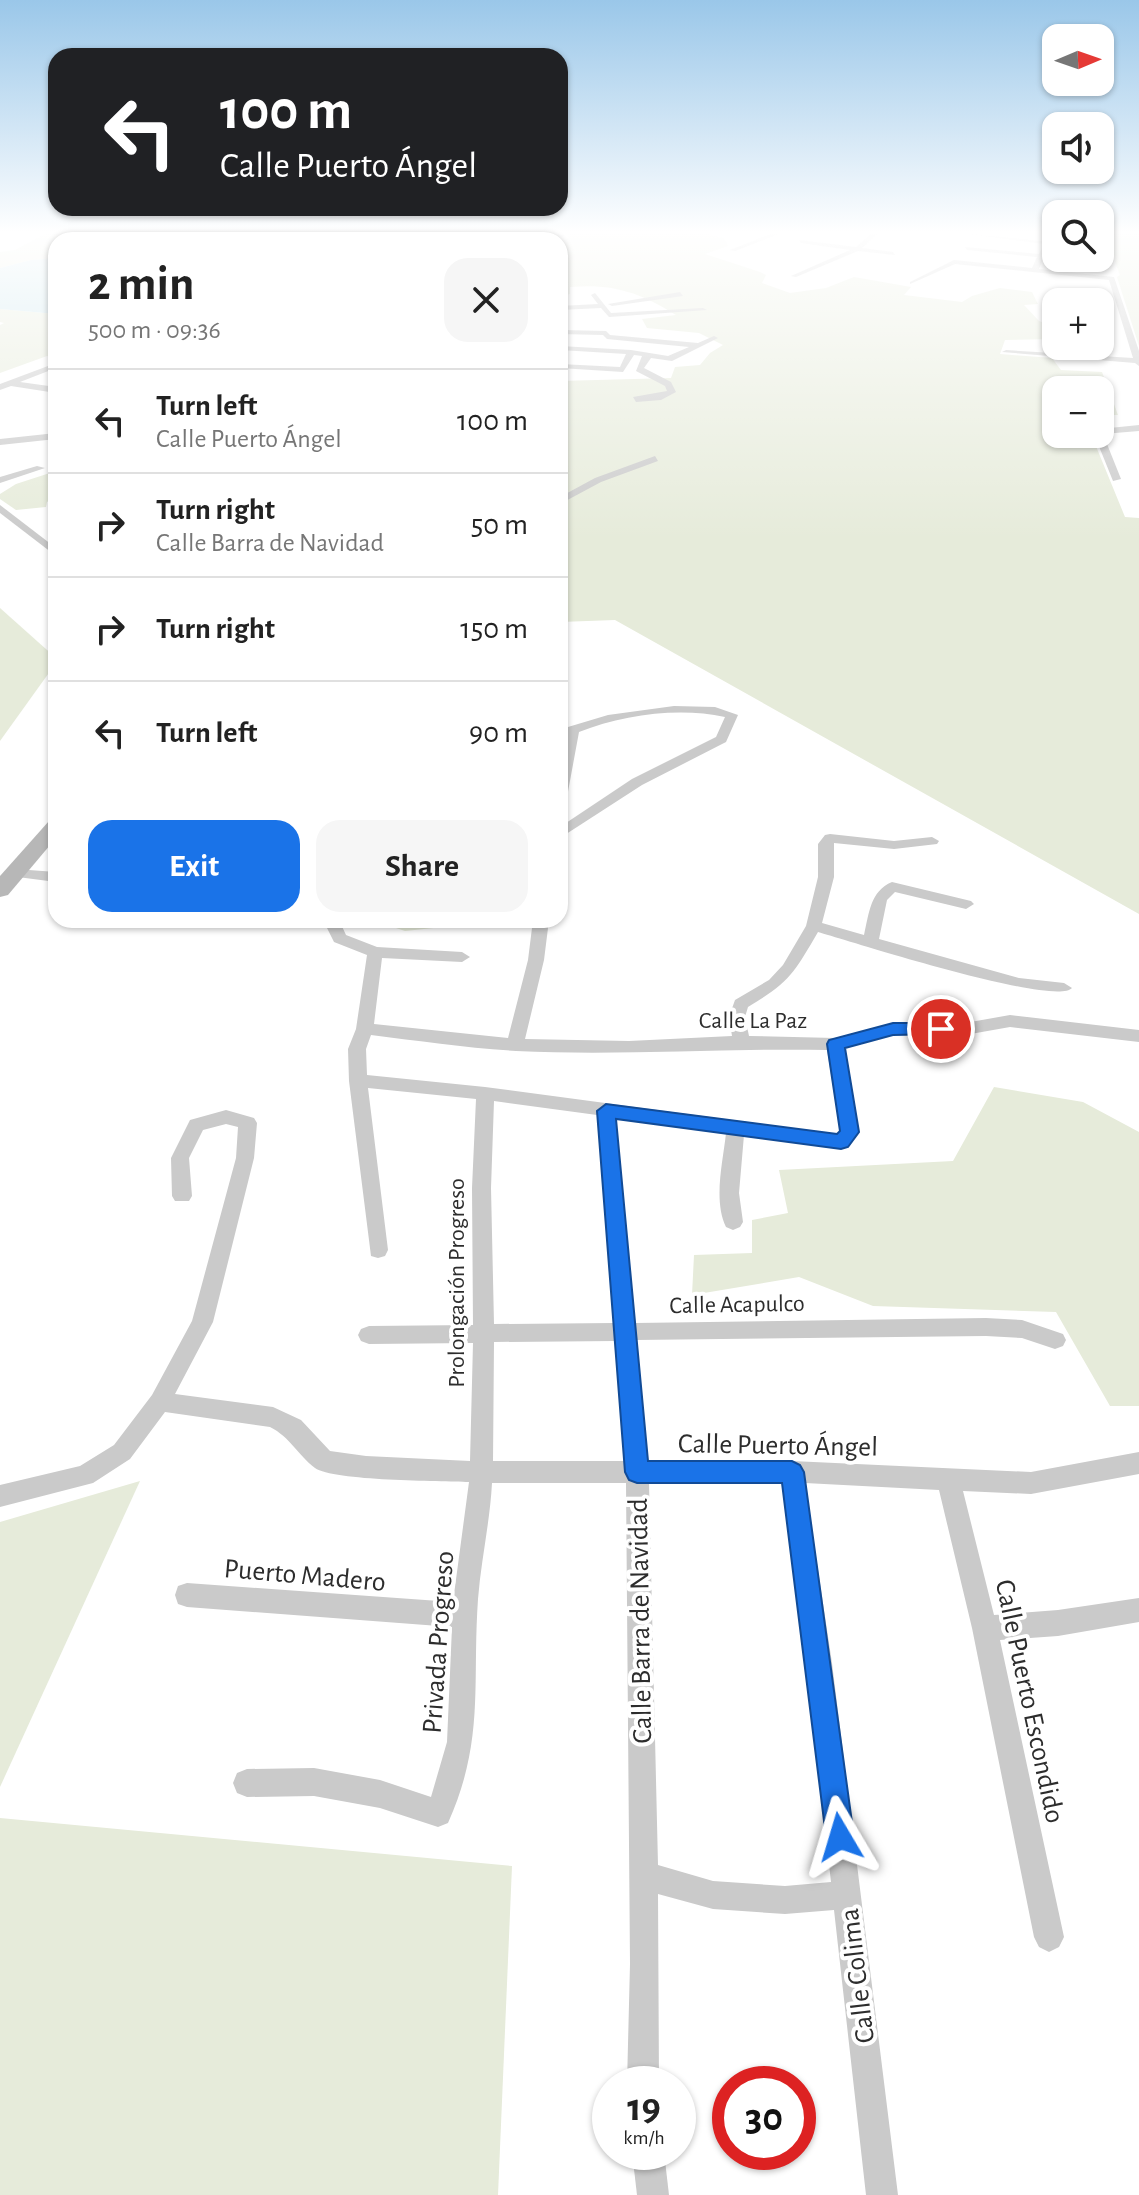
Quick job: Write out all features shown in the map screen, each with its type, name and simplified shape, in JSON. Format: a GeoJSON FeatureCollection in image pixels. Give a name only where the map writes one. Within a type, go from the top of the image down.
{"type":"FeatureCollection","features":[{"type":"Feature","properties":{"kind":"main road"},"geometry":{"type":"LineString","coordinates":[[0,890],[48,834]]}},
{"type":"Feature","properties":{"kind":"street"},"geometry":{"type":"LineString","coordinates":[[607,335],[698,345]]}},
{"type":"Feature","properties":{"kind":"street"},"geometry":{"type":"LineString","coordinates":[[1006,352],[1139,362],[1130,335]]}},
{"type":"Feature","properties":{"kind":"street"},"geometry":{"type":"LineString","coordinates":[[568,348],[631,352],[669,359],[714,338]]}},
{"type":"Feature","properties":{"kind":"street"},"geometry":{"type":"LineString","coordinates":[[574,367],[581,349]]}},
{"type":"Feature","properties":{"kind":"street"},"geometry":{"type":"LineString","coordinates":[[568,367],[623,370],[631,352]]}},
{"type":"Feature","properties":{"kind":"street"},"geometry":{"type":"LineString","coordinates":[[636,399],[661,397],[672,392],[668,384],[639,369],[647,361],[646,354]]}},
{"type":"Feature","properties":{"kind":"street"},"geometry":{"type":"LineString","coordinates":[[4,385],[48,368]]}},
{"type":"Feature","properties":{"kind":"street"},"geometry":{"type":"LineString","coordinates":[[4,385],[48,389]]}},
{"type":"Feature","properties":{"kind":"street"},"geometry":{"type":"LineString","coordinates":[[1114,431],[1139,428]]}},
{"type":"Feature","properties":{"kind":"street"},"geometry":{"type":"LineString","coordinates":[[0,442],[48,438]]}},
{"type":"Feature","properties":{"kind":"street"},"geometry":{"type":"LineString","coordinates":[[37,440],[48,445]]}},
{"type":"Feature","properties":{"kind":"street"},"geometry":{"type":"LineString","coordinates":[[1105,448],[1116,479]]}},
{"type":"Feature","properties":{"kind":"street"},"geometry":{"type":"LineString","coordinates":[[568,497],[598,480],[655,459]]}},
{"type":"Feature","properties":{"kind":"street"},"geometry":{"type":"LineString","coordinates":[[0,480],[40,468]]}},
{"type":"Feature","properties":{"kind":"street"},"geometry":{"type":"LineString","coordinates":[[0,508],[48,547]]}},
{"type":"Feature","properties":{"kind":"street"},"geometry":{"type":"LineString","coordinates":[[568,750],[573,730],[592,721],[679,711],[704,710],[732,715],[721,739],[650,772],[597,804],[568,828]]}},
{"type":"Feature","properties":{"kind":"street"},"geometry":{"type":"LineString","coordinates":[[741,1042],[737,1017],[741,1004],[775,984],[789,968],[814,926],[826,877],[825,844],[830,838],[882,845],[916,845],[932,841]]}},
{"type":"Feature","properties":{"kind":"street"},"geometry":{"type":"LineString","coordinates":[[15,873],[48,876]]}},
{"type":"Feature","properties":{"kind":"street"},"geometry":{"type":"LineString","coordinates":[[871,941],[880,899],[892,887],[966,904]]}},
{"type":"Feature","properties":{"kind":"street"},"geometry":{"type":"LineString","coordinates":[[814,926],[1019,983],[1064,988]]}},
{"type":"Feature","properties":{"kind":"street"},"geometry":{"type":"LineString","coordinates":[[335,928],[340,938],[375,952],[462,957]]}},
{"type":"Feature","properties":{"kind":"street"},"geometry":{"type":"LineString","coordinates":[[515,1045],[536,960],[540,928]]}},
{"type":"Feature","properties":{"kind":"street"},"geometry":{"type":"LineString","coordinates":[[375,952],[365,1029],[357,1049],[378,1250]]}},
{"type":"Feature","properties":{"kind":"street","name":"Calle La Paz"},"geometry":{"type":"LineString","coordinates":[[365,1029],[515,1045],[629,1047],[741,1042],[835,1044],[893,1029],[965,1029],[1010,1021],[1139,1036]]}},
{"type":"Feature","properties":{"kind":"street"},"geometry":{"type":"LineString","coordinates":[[358,1081],[485,1093],[841,1142],[849,1132],[835,1044]]}},
{"type":"Feature","properties":{"kind":"street","name":"Prolongación Progreso"},"geometry":{"type":"LineString","coordinates":[[481,1472],[485,1334],[481,1144],[485,1093]]}},
{"type":"Feature","properties":{"kind":"street","name":"Calle Barra de Navidad"},"geometry":{"type":"LineString","coordinates":[[606,1111],[637,1472],[643,2066]]}},
{"type":"Feature","properties":{"kind":"street"},"geometry":{"type":"LineString","coordinates":[[0,1496],[85,1475],[122,1452],[160,1402],[202,1322],[245,1158],[248,1123],[226,1117],[196,1125],[180,1158],[182,1196]]}},
{"type":"Feature","properties":{"kind":"street"},"geometry":{"type":"LineString","coordinates":[[733,1222],[729,1193],[736,1127]]}},
{"type":"Feature","properties":{"kind":"street","name":"Calle Acapulco"},"geometry":{"type":"LineString","coordinates":[[369,1335],[986,1327],[1022,1329],[1055,1340]]}},
{"type":"Feature","properties":{"kind":"street","name":"Calle Puerto Ángel"},"geometry":{"type":"LineString","coordinates":[[160,1402],[273,1417],[293,1427],[324,1461],[366,1467],[481,1472],[792,1472],[1031,1483],[1139,1463]]}},
{"type":"Feature","properties":{"kind":"street","name":"Privada Progreso"},"geometry":{"type":"LineString","coordinates":[[247,1783],[314,1782],[380,1794],[438,1813],[459,1757],[465,1673],[465,1615],[481,1472]]}},
{"type":"Feature","properties":{"kind":"street","name":"Calle Colima"},"geometry":{"type":"LineString","coordinates":[[792,1472],[882,2195]]}},
{"type":"Feature","properties":{"kind":"street","name":"Calle Puerto Escondido"},"geometry":{"type":"LineString","coordinates":[[948,1478],[985,1628],[1049,1937]]}},
{"type":"Feature","properties":{"kind":"street","name":"Puerto Madero"},"geometry":{"type":"LineString","coordinates":[[187,1595],[465,1615]]}},
{"type":"Feature","properties":{"kind":"street"},"geometry":{"type":"LineString","coordinates":[[985,1628],[1058,1623],[1139,1610]]}},
{"type":"Feature","properties":{"kind":"street"},"geometry":{"type":"LineString","coordinates":[[643,1875],[713,1895],[785,1900],[847,1895]]}},
{"type":"Feature","properties":{"kind":"street"},"geometry":{"type":"LineString","coordinates":[[650,2170],[653,2195]]}},
{"type":"Feature","properties":{"kind":"green space"},"geometry":{"type":"Polygon","coordinates":[[[0,335],[48,335],[48,356],[0,373],[0,335]]]}},
{"type":"Feature","properties":{"kind":"green space"},"geometry":{"type":"Polygon","coordinates":[[[704,335],[1042,335],[1042,339],[1005,340],[1000,354],[1054,360],[1061,370],[1102,372],[1103,376],[1042,376],[1042,448],[1097,448],[1125,517],[1139,518],[1139,914],[615,620],[568,622],[568,381],[671,378],[675,367],[700,365],[710,353],[723,345],[704,335]]]}},
{"type":"Feature","properties":{"kind":"green space"},"geometry":{"type":"Polygon","coordinates":[[[48,474],[46,507],[16,510],[0,499],[0,494],[16,484],[48,474]]]}},
{"type":"Feature","properties":{"kind":"green space"},"geometry":{"type":"Polygon","coordinates":[[[0,608],[48,651],[48,674],[0,741],[0,608]]]}},
{"type":"Feature","properties":{"kind":"green space"},"geometry":{"type":"Polygon","coordinates":[[[396,928],[434,928],[405,931],[396,928]]]}},
{"type":"Feature","properties":{"kind":"green space"},"geometry":{"type":"Polygon","coordinates":[[[994,1087],[1083,1102],[1139,1132],[1139,1406],[1110,1406],[1056,1312],[873,1306],[799,1277],[692,1295],[694,1255],[752,1253],[752,1220],[788,1213],[779,1170],[953,1161],[994,1087]]]}},
{"type":"Feature","properties":{"kind":"green space"},"geometry":{"type":"Polygon","coordinates":[[[140,1481],[0,1787],[0,1522],[140,1481]]]}},
{"type":"Feature","properties":{"kind":"green space"},"geometry":{"type":"Polygon","coordinates":[[[0,1818],[512,1866],[498,2195],[0,2195],[0,1818]]]}},
{"type":"Feature","properties":{"kind":"route"},"geometry":{"type":"LineString","coordinates":[[840,1837],[792,1472],[637,1472],[606,1111],[841,1142],[849,1132],[835,1044],[893,1029],[941,1029]]}}]}
